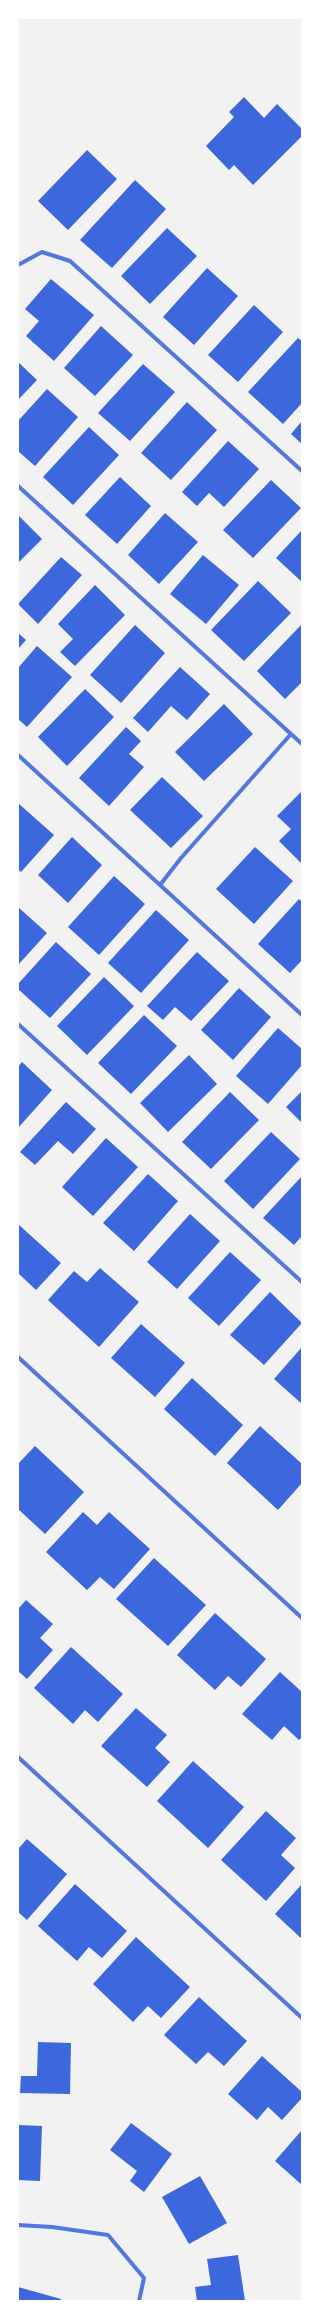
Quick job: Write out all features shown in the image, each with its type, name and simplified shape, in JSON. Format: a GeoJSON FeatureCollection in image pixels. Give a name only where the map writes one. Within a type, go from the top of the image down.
{"type":"FeatureCollection","features":[{"type":"Feature","properties":{"kind":"street"},"geometry":{"type":"LineString","coordinates":[[18,265],[42,252],[70,261],[302,470]]}},
{"type":"Feature","properties":{"kind":"street"},"geometry":{"type":"LineString","coordinates":[[18,486],[302,744]]}},
{"type":"Feature","properties":{"kind":"street"},"geometry":{"type":"LineString","coordinates":[[160,885],[181,858],[291,734]]}},
{"type":"Feature","properties":{"kind":"street"},"geometry":{"type":"LineString","coordinates":[[18,755],[302,1015]]}},
{"type":"Feature","properties":{"kind":"street"},"geometry":{"type":"LineString","coordinates":[[18,1024],[302,1282]]}},
{"type":"Feature","properties":{"kind":"street"},"geometry":{"type":"LineString","coordinates":[[18,1357],[302,1618]]}},
{"type":"Feature","properties":{"kind":"street"},"geometry":{"type":"LineString","coordinates":[[18,1757],[302,2018]]}},
{"type":"Feature","properties":{"kind":"street"},"geometry":{"type":"LineString","coordinates":[[18,2225],[52,2227],[108,2235],[144,2278],[139,2301]]}},
{"type":"Feature","properties":{"kind":"building"},"geometry":{"type":"Polygon","coordinates":[[[244,97],[264,118],[277,104],[302,129],[302,136],[253,185],[234,165],[229,170],[206,146],[234,117],[229,112],[244,97]]]}},
{"type":"Feature","properties":{"kind":"building"},"geometry":{"type":"Polygon","coordinates":[[[87,150],[117,179],[68,230],[38,201],[87,150]]]}},
{"type":"Feature","properties":{"kind":"building"},"geometry":{"type":"Polygon","coordinates":[[[135,180],[166,209],[112,268],[80,240],[135,180]]]}},
{"type":"Feature","properties":{"kind":"building"},"geometry":{"type":"Polygon","coordinates":[[[167,228],[197,256],[150,304],[121,276],[167,228]]]}},
{"type":"Feature","properties":{"kind":"building"},"geometry":{"type":"Polygon","coordinates":[[[207,268],[238,296],[194,345],[163,317],[207,268]]]}},
{"type":"Feature","properties":{"kind":"building"},"geometry":{"type":"Polygon","coordinates":[[[51,279],[94,315],[54,361],[26,336],[39,321],[25,309],[51,279]]]}},
{"type":"Feature","properties":{"kind":"building"},"geometry":{"type":"Polygon","coordinates":[[[254,305],[283,332],[238,382],[208,355],[254,305]]]}},
{"type":"Feature","properties":{"kind":"building"},"geometry":{"type":"Polygon","coordinates":[[[101,326],[133,355],[95,396],[64,368],[101,326]]]}},
{"type":"Feature","properties":{"kind":"building"},"geometry":{"type":"Polygon","coordinates":[[[298,338],[302,341],[302,403],[283,424],[248,392],[298,338]]]}},
{"type":"Feature","properties":{"kind":"building"},"geometry":{"type":"Polygon","coordinates":[[[18,362],[37,380],[18,400],[18,362]]]}},
{"type":"Feature","properties":{"kind":"building"},"geometry":{"type":"Polygon","coordinates":[[[143,364],[175,392],[130,441],[98,413],[143,364]]]}},
{"type":"Feature","properties":{"kind":"building"},"geometry":{"type":"Polygon","coordinates":[[[47,389],[78,417],[35,466],[18,451],[18,421],[47,389]]]}},
{"type":"Feature","properties":{"kind":"building"},"geometry":{"type":"Polygon","coordinates":[[[187,402],[217,430],[171,480],[141,453],[187,402]]]}},
{"type":"Feature","properties":{"kind":"building"},"geometry":{"type":"Polygon","coordinates":[[[302,421],[302,444],[291,434],[302,421]]]}},
{"type":"Feature","properties":{"kind":"building"},"geometry":{"type":"Polygon","coordinates":[[[89,427],[119,455],[73,505],[43,477],[89,427]]]}},
{"type":"Feature","properties":{"kind":"building"},"geometry":{"type":"Polygon","coordinates":[[[228,441],[259,469],[224,507],[209,493],[197,506],[182,492],[228,441]]]}},
{"type":"Feature","properties":{"kind":"building"},"geometry":{"type":"Polygon","coordinates":[[[120,477],[151,506],[117,544],[85,515],[120,477]]]}},
{"type":"Feature","properties":{"kind":"building"},"geometry":{"type":"Polygon","coordinates":[[[271,480],[301,508],[253,558],[223,530],[271,480]]]}},
{"type":"Feature","properties":{"kind":"building"},"geometry":{"type":"Polygon","coordinates":[[[165,513],[198,542],[159,584],[128,555],[165,513]]]}},
{"type":"Feature","properties":{"kind":"building"},"geometry":{"type":"Polygon","coordinates":[[[18,515],[42,539],[18,563],[18,515]]]}},
{"type":"Feature","properties":{"kind":"building"},"geometry":{"type":"Polygon","coordinates":[[[302,530],[302,582],[276,558],[302,530]]]}},
{"type":"Feature","properties":{"kind":"building"},"geometry":{"type":"Polygon","coordinates":[[[203,555],[239,585],[206,624],[170,594],[203,555]]]}},
{"type":"Feature","properties":{"kind":"building"},"geometry":{"type":"Polygon","coordinates":[[[61,557],[82,575],[38,624],[18,604],[61,557]]]}},
{"type":"Feature","properties":{"kind":"building"},"geometry":{"type":"Polygon","coordinates":[[[258,581],[291,613],[244,661],[211,630],[258,581]]]}},
{"type":"Feature","properties":{"kind":"building"},"geometry":{"type":"Polygon","coordinates":[[[95,585],[125,615],[75,666],[60,652],[73,639],[58,624],[95,585]]]}},
{"type":"Feature","properties":{"kind":"building"},"geometry":{"type":"Polygon","coordinates":[[[302,624],[302,682],[285,699],[257,671],[302,624]]]}},
{"type":"Feature","properties":{"kind":"building"},"geometry":{"type":"Polygon","coordinates":[[[135,625],[165,653],[121,703],[90,675],[135,625]]]}},
{"type":"Feature","properties":{"kind":"building"},"geometry":{"type":"Polygon","coordinates":[[[18,633],[26,640],[18,649],[18,633]]]}},
{"type":"Feature","properties":{"kind":"building"},"geometry":{"type":"Polygon","coordinates":[[[37,646],[72,677],[27,727],[18,719],[18,668],[37,646]]]}},
{"type":"Feature","properties":{"kind":"building"},"geometry":{"type":"Polygon","coordinates":[[[180,667],[210,694],[187,720],[171,706],[148,732],[133,718],[180,667]]]}},
{"type":"Feature","properties":{"kind":"building"},"geometry":{"type":"Polygon","coordinates":[[[85,689],[114,717],[67,766],[38,737],[85,689]]]}},
{"type":"Feature","properties":{"kind":"building"},"geometry":{"type":"Polygon","coordinates":[[[224,704],[253,734],[204,781],[175,752],[224,704]]]}},
{"type":"Feature","properties":{"kind":"building"},"geometry":{"type":"Polygon","coordinates":[[[126,727],[141,741],[129,754],[144,767],[109,806],[79,778],[126,727]]]}},
{"type":"Feature","properties":{"kind":"building"},"geometry":{"type":"Polygon","coordinates":[[[162,777],[203,816],[171,848],[130,810],[162,777]]]}},
{"type":"Feature","properties":{"kind":"building"},"geometry":{"type":"Polygon","coordinates":[[[302,791],[302,864],[279,841],[291,829],[277,816],[302,791]]]}},
{"type":"Feature","properties":{"kind":"building"},"geometry":{"type":"Polygon","coordinates":[[[18,803],[54,835],[21,872],[18,869],[18,803]]]}},
{"type":"Feature","properties":{"kind":"building"},"geometry":{"type":"Polygon","coordinates":[[[72,837],[102,865],[68,903],[38,875],[72,837]]]}},
{"type":"Feature","properties":{"kind":"building"},"geometry":{"type":"Polygon","coordinates":[[[255,847],[293,881],[254,924],[216,889],[255,847]]]}},
{"type":"Feature","properties":{"kind":"building"},"geometry":{"type":"Polygon","coordinates":[[[114,876],[145,904],[99,955],[68,927],[114,876]]]}},
{"type":"Feature","properties":{"kind":"building"},"geometry":{"type":"Polygon","coordinates":[[[299,899],[302,902],[302,960],[290,973],[258,944],[299,899]]]}},
{"type":"Feature","properties":{"kind":"building"},"geometry":{"type":"Polygon","coordinates":[[[18,907],[47,933],[18,965],[18,907]]]}},
{"type":"Feature","properties":{"kind":"building"},"geometry":{"type":"Polygon","coordinates":[[[156,910],[189,940],[141,993],[108,963],[156,910]]]}},
{"type":"Feature","properties":{"kind":"building"},"geometry":{"type":"Polygon","coordinates":[[[56,942],[91,974],[50,1018],[18,989],[18,984],[56,942]]]}},
{"type":"Feature","properties":{"kind":"building"},"geometry":{"type":"Polygon","coordinates":[[[197,952],[229,981],[191,1021],[175,1007],[163,1020],[147,1006],[197,952]]]}},
{"type":"Feature","properties":{"kind":"building"},"geometry":{"type":"Polygon","coordinates":[[[104,977],[134,1006],[87,1055],[57,1026],[104,977]]]}},
{"type":"Feature","properties":{"kind":"building"},"geometry":{"type":"Polygon","coordinates":[[[239,988],[271,1017],[233,1060],[201,1030],[239,988]]]}},
{"type":"Feature","properties":{"kind":"building"},"geometry":{"type":"Polygon","coordinates":[[[144,1015],[177,1046],[131,1094],[98,1063],[144,1015]]]}},
{"type":"Feature","properties":{"kind":"building"},"geometry":{"type":"Polygon","coordinates":[[[278,1028],[302,1049],[302,1065],[268,1104],[236,1076],[278,1028]]]}},
{"type":"Feature","properties":{"kind":"building"},"geometry":{"type":"Polygon","coordinates":[[[189,1055],[217,1084],[168,1132],[140,1103],[189,1055]]]}},
{"type":"Feature","properties":{"kind":"building"},"geometry":{"type":"Polygon","coordinates":[[[22,1062],[52,1090],[18,1128],[18,1067],[22,1062]]]}},
{"type":"Feature","properties":{"kind":"building"},"geometry":{"type":"Polygon","coordinates":[[[302,1091],[302,1123],[286,1107],[302,1091]]]}},
{"type":"Feature","properties":{"kind":"building"},"geometry":{"type":"Polygon","coordinates":[[[230,1092],[259,1120],[211,1169],[182,1142],[230,1092]]]}},
{"type":"Feature","properties":{"kind":"building"},"geometry":{"type":"Polygon","coordinates":[[[66,1102],[96,1129],[73,1154],[58,1141],[35,1165],[20,1152],[66,1102]]]}},
{"type":"Feature","properties":{"kind":"building"},"geometry":{"type":"Polygon","coordinates":[[[271,1132],[300,1159],[253,1209],[224,1181],[271,1132]]]}},
{"type":"Feature","properties":{"kind":"building"},"geometry":{"type":"Polygon","coordinates":[[[106,1138],[138,1167],[93,1216],[62,1187],[106,1138]]]}},
{"type":"Feature","properties":{"kind":"building"},"geometry":{"type":"Polygon","coordinates":[[[148,1174],[178,1201],[134,1251],[103,1223],[148,1174]]]}},
{"type":"Feature","properties":{"kind":"building"},"geometry":{"type":"Polygon","coordinates":[[[302,1176],[302,1236],[294,1245],[263,1218],[302,1176]]]}},
{"type":"Feature","properties":{"kind":"building"},"geometry":{"type":"Polygon","coordinates":[[[190,1214],[220,1241],[177,1289],[147,1262],[190,1214]]]}},
{"type":"Feature","properties":{"kind":"building"},"geometry":{"type":"Polygon","coordinates":[[[18,1224],[61,1263],[36,1290],[18,1273],[18,1224]]]}},
{"type":"Feature","properties":{"kind":"building"},"geometry":{"type":"Polygon","coordinates":[[[230,1252],[261,1280],[219,1326],[188,1298],[230,1252]]]}},
{"type":"Feature","properties":{"kind":"building"},"geometry":{"type":"Polygon","coordinates":[[[100,1268],[139,1302],[99,1347],[48,1300],[74,1271],[87,1282],[100,1268]]]}},
{"type":"Feature","properties":{"kind":"building"},"geometry":{"type":"Polygon","coordinates":[[[270,1292],[302,1323],[264,1365],[230,1335],[270,1292]]]}},
{"type":"Feature","properties":{"kind":"building"},"geometry":{"type":"Polygon","coordinates":[[[141,1324],[185,1363],[155,1397],[111,1358],[141,1324]]]}},
{"type":"Feature","properties":{"kind":"building"},"geometry":{"type":"Polygon","coordinates":[[[302,1347],[302,1404],[274,1379],[302,1347]]]}},
{"type":"Feature","properties":{"kind":"building"},"geometry":{"type":"Polygon","coordinates":[[[192,1378],[243,1425],[215,1456],[164,1409],[192,1378]]]}},
{"type":"Feature","properties":{"kind":"building"},"geometry":{"type":"Polygon","coordinates":[[[260,1426],[302,1464],[302,1483],[278,1510],[227,1463],[260,1426]]]}},
{"type":"Feature","properties":{"kind":"building"},"geometry":{"type":"Polygon","coordinates":[[[35,1446],[84,1492],[45,1534],[18,1509],[18,1464],[35,1446]]]}},
{"type":"Feature","properties":{"kind":"building"},"geometry":{"type":"Polygon","coordinates":[[[83,1512],[97,1525],[109,1512],[150,1549],[114,1589],[100,1577],[87,1590],[46,1552],[83,1512]]]}},
{"type":"Feature","properties":{"kind":"building"},"geometry":{"type":"Polygon","coordinates":[[[154,1558],[206,1605],[168,1646],[116,1599],[154,1558]]]}},
{"type":"Feature","properties":{"kind":"building"},"geometry":{"type":"Polygon","coordinates":[[[26,1600],[53,1624],[40,1638],[53,1650],[27,1679],[18,1671],[18,1609],[26,1600]]]}},
{"type":"Feature","properties":{"kind":"building"},"geometry":{"type":"Polygon","coordinates":[[[215,1613],[266,1659],[241,1687],[228,1676],[215,1690],[177,1655],[215,1613]]]}},
{"type":"Feature","properties":{"kind":"building"},"geometry":{"type":"Polygon","coordinates":[[[71,1647],[123,1694],[98,1722],[85,1710],[73,1724],[34,1688],[71,1647]]]}},
{"type":"Feature","properties":{"kind":"building"},"geometry":{"type":"Polygon","coordinates":[[[280,1672],[302,1692],[302,1737],[299,1740],[284,1726],[272,1740],[242,1714],[280,1672]]]}},
{"type":"Feature","properties":{"kind":"building"},"geometry":{"type":"Polygon","coordinates":[[[136,1708],[167,1735],[155,1748],[170,1762],[147,1787],[101,1746],[136,1708]]]}},
{"type":"Feature","properties":{"kind":"building"},"geometry":{"type":"Polygon","coordinates":[[[193,1761],[244,1807],[208,1848],[157,1801],[193,1761]]]}},
{"type":"Feature","properties":{"kind":"building"},"geometry":{"type":"Polygon","coordinates":[[[266,1811],[296,1838],[281,1855],[295,1868],[266,1901],[221,1860],[266,1811]]]}},
{"type":"Feature","properties":{"kind":"building"},"geometry":{"type":"Polygon","coordinates":[[[27,1839],[67,1874],[27,1920],[18,1912],[18,1849],[27,1839]]]}},
{"type":"Feature","properties":{"kind":"building"},"geometry":{"type":"Polygon","coordinates":[[[75,1884],[127,1931],[102,1958],[89,1947],[77,1961],[38,1926],[75,1884]]]}},
{"type":"Feature","properties":{"kind":"building"},"geometry":{"type":"Polygon","coordinates":[[[302,1884],[302,1939],[275,1914],[302,1884]]]}},
{"type":"Feature","properties":{"kind":"building"},"geometry":{"type":"Polygon","coordinates":[[[136,1937],[190,1987],[161,2018],[148,2006],[133,2022],[93,1984],[136,1937]]]}},
{"type":"Feature","properties":{"kind":"building"},"geometry":{"type":"Polygon","coordinates":[[[199,1997],[247,2041],[224,2066],[208,2052],[196,2064],[164,2035],[199,1997]]]}},
{"type":"Feature","properties":{"kind":"building"},"geometry":{"type":"Polygon","coordinates":[[[38,2042],[71,2043],[70,2094],[20,2093],[21,2076],[37,2076],[38,2042]]]}},
{"type":"Feature","properties":{"kind":"building"},"geometry":{"type":"Polygon","coordinates":[[[262,2056],[302,2092],[302,2098],[282,2120],[268,2107],[257,2120],[228,2094],[262,2056]]]}},
{"type":"Feature","properties":{"kind":"building"},"geometry":{"type":"Polygon","coordinates":[[[131,2123],[172,2154],[144,2192],[130,2181],[137,2171],[110,2150],[131,2123]]]}},
{"type":"Feature","properties":{"kind":"building"},"geometry":{"type":"Polygon","coordinates":[[[18,2125],[42,2126],[40,2181],[18,2180],[18,2125]]]}},
{"type":"Feature","properties":{"kind":"building"},"geometry":{"type":"Polygon","coordinates":[[[302,2130],[302,2185],[275,2161],[302,2130]]]}},
{"type":"Feature","properties":{"kind":"building"},"geometry":{"type":"Polygon","coordinates":[[[200,2176],[227,2223],[189,2244],[162,2197],[200,2176]]]}},
{"type":"Feature","properties":{"kind":"building"},"geometry":{"type":"Polygon","coordinates":[[[238,2255],[245,2301],[197,2301],[195,2287],[211,2285],[207,2259],[238,2255]]]}},
{"type":"Feature","properties":{"kind":"building"},"geometry":{"type":"Polygon","coordinates":[[[18,2287],[61,2299],[60,2301],[18,2301],[18,2287]]]}}]}
